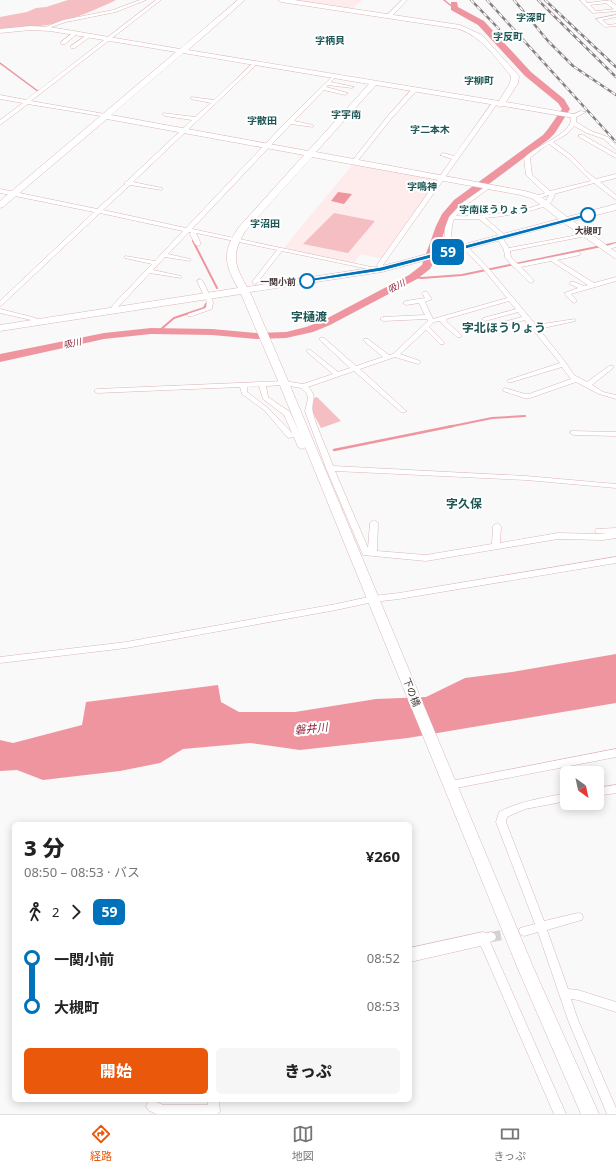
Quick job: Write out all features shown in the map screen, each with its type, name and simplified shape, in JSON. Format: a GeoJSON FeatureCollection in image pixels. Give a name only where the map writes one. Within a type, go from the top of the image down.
{"type":"FeatureCollection","features":[{"type":"Feature","properties":{"kind":"street"},"geometry":{"type":"LineString","coordinates":[[45,28],[65,21],[114,11],[144,0]]}},
{"type":"Feature","properties":{"kind":"street"},"geometry":{"type":"LineString","coordinates":[[0,123],[159,0]]}},
{"type":"Feature","properties":{"kind":"street"},"geometry":{"type":"LineString","coordinates":[[0,204],[242,0]]}},
{"type":"Feature","properties":{"kind":"street"},"geometry":{"type":"LineString","coordinates":[[281,0],[460,27],[480,36],[515,76],[514,83],[441,178],[380,265],[379,270]]}},
{"type":"Feature","properties":{"kind":"street"},"geometry":{"type":"LineString","coordinates":[[389,16],[405,0]]}},
{"type":"Feature","properties":{"kind":"street"},"geometry":{"type":"LineString","coordinates":[[582,0],[595,12],[616,9],[611,1],[587,4]]}},
{"type":"Feature","properties":{"kind":"street"},"geometry":{"type":"LineString","coordinates":[[105,7],[114,11]]}},
{"type":"Feature","properties":{"kind":"street"},"geometry":{"type":"LineString","coordinates":[[616,16],[598,19],[607,26],[616,25]]}},
{"type":"Feature","properties":{"kind":"street"},"geometry":{"type":"LineString","coordinates":[[0,31],[24,28],[45,28],[569,117],[589,132],[606,138],[616,148]]}},
{"type":"Feature","properties":{"kind":"street"},"geometry":{"type":"LineString","coordinates":[[62,43],[76,33]]}},
{"type":"Feature","properties":{"kind":"street"},"geometry":{"type":"LineString","coordinates":[[73,47],[89,36]]}},
{"type":"Feature","properties":{"kind":"street"},"geometry":{"type":"LineString","coordinates":[[0,304],[255,64]]}},
{"type":"Feature","properties":{"kind":"street"},"geometry":{"type":"LineString","coordinates":[[113,310],[114,307],[266,146],[333,77]]}},
{"type":"Feature","properties":{"kind":"street"},"geometry":{"type":"LineString","coordinates":[[327,83],[352,87]]}},
{"type":"Feature","properties":{"kind":"street"},"geometry":{"type":"LineString","coordinates":[[235,240],[242,229],[373,84]]}},
{"type":"Feature","properties":{"kind":"street"},"geometry":{"type":"LineString","coordinates":[[322,88],[345,92]]}},
{"type":"Feature","properties":{"kind":"street"},"geometry":{"type":"LineString","coordinates":[[354,162],[414,90]]}},
{"type":"Feature","properties":{"kind":"street"},"geometry":{"type":"LineString","coordinates":[[0,97],[522,193],[536,197],[543,204],[616,256]]}},
{"type":"Feature","properties":{"kind":"street"},"geometry":{"type":"LineString","coordinates":[[193,98],[214,102]]}},
{"type":"Feature","properties":{"kind":"street"},"geometry":{"type":"LineString","coordinates":[[569,117],[583,112]]}},
{"type":"Feature","properties":{"kind":"street"},"geometry":{"type":"LineString","coordinates":[[165,114],[196,119]]}},
{"type":"Feature","properties":{"kind":"street"},"geometry":{"type":"LineString","coordinates":[[452,217],[511,213],[548,202],[552,195],[530,175],[526,162],[530,154],[566,132],[569,117]]}},
{"type":"Feature","properties":{"kind":"street"},"geometry":{"type":"LineString","coordinates":[[289,122],[311,126]]}},
{"type":"Feature","properties":{"kind":"street"},"geometry":{"type":"LineString","coordinates":[[581,136],[616,156]]}},
{"type":"Feature","properties":{"kind":"street"},"geometry":{"type":"LineString","coordinates":[[550,142],[570,157],[585,173],[616,198]]}},
{"type":"Feature","properties":{"kind":"street"},"geometry":{"type":"LineString","coordinates":[[443,155],[456,158]]}},
{"type":"Feature","properties":{"kind":"street"},"geometry":{"type":"LineString","coordinates":[[536,197],[616,176]]}},
{"type":"Feature","properties":{"kind":"street"},"geometry":{"type":"LineString","coordinates":[[128,183],[160,189]]}},
{"type":"Feature","properties":{"kind":"street"},"geometry":{"type":"LineString","coordinates":[[442,253],[450,244],[448,228],[452,217],[484,186]]}},
{"type":"Feature","properties":{"kind":"street"},"geometry":{"type":"LineString","coordinates":[[0,191],[379,270]]}},
{"type":"Feature","properties":{"kind":"street"},"geometry":{"type":"LineString","coordinates":[[0,328],[379,270],[616,208]]}},
{"type":"Feature","properties":{"kind":"street"},"geometry":{"type":"LineString","coordinates":[[482,216],[482,218],[502,237],[508,257],[531,281]]}},
{"type":"Feature","properties":{"kind":"street"},"geometry":{"type":"LineString","coordinates":[[194,231],[193,234],[198,244]]}},
{"type":"Feature","properties":{"kind":"street"},"geometry":{"type":"LineString","coordinates":[[507,250],[586,234]]}},
{"type":"Feature","properties":{"kind":"street","name":"下の橋"},"geometry":{"type":"LineString","coordinates":[[235,240],[230,262],[238,283],[244,290],[260,330],[268,345],[526,969],[590,1114]]}},
{"type":"Feature","properties":{"kind":"street"},"geometry":{"type":"LineString","coordinates":[[605,248],[616,245]]}},
{"type":"Feature","properties":{"kind":"street"},"geometry":{"type":"LineString","coordinates":[[465,247],[488,271],[533,328],[564,364],[571,376],[601,393],[616,397]]}},
{"type":"Feature","properties":{"kind":"street"},"geometry":{"type":"LineString","coordinates":[[255,282],[281,249]]}},
{"type":"Feature","properties":{"kind":"street"},"geometry":{"type":"LineString","coordinates":[[515,266],[578,254]]}},
{"type":"Feature","properties":{"kind":"street"},"geometry":{"type":"LineString","coordinates":[[164,255],[188,260]]}},
{"type":"Feature","properties":{"kind":"street"},"geometry":{"type":"LineString","coordinates":[[127,257],[156,263]]}},
{"type":"Feature","properties":{"kind":"street"},"geometry":{"type":"LineString","coordinates":[[552,259],[592,285]]}},
{"type":"Feature","properties":{"kind":"street"},"geometry":{"type":"LineString","coordinates":[[148,271],[179,277]]}},
{"type":"Feature","properties":{"kind":"street"},"geometry":{"type":"LineString","coordinates":[[574,301],[567,293],[616,279]]}},
{"type":"Feature","properties":{"kind":"street"},"geometry":{"type":"LineString","coordinates":[[190,315],[209,309],[210,302],[200,281]]}},
{"type":"Feature","properties":{"kind":"street"},"geometry":{"type":"LineString","coordinates":[[572,283],[583,288]]}},
{"type":"Feature","properties":{"kind":"street"},"geometry":{"type":"LineString","coordinates":[[406,303],[429,299],[425,293]]}},
{"type":"Feature","properties":{"kind":"street"},"geometry":{"type":"LineString","coordinates":[[382,319],[442,318],[510,299]]}},
{"type":"Feature","properties":{"kind":"street"},"geometry":{"type":"LineString","coordinates":[[421,301],[430,319]]}},
{"type":"Feature","properties":{"kind":"street"},"geometry":{"type":"LineString","coordinates":[[485,319],[519,310]]}},
{"type":"Feature","properties":{"kind":"street"},"geometry":{"type":"LineString","coordinates":[[0,311],[34,319],[35,322]]}},
{"type":"Feature","properties":{"kind":"street"},"geometry":{"type":"LineString","coordinates":[[442,318],[444,323],[459,336]]}},
{"type":"Feature","properties":{"kind":"street"},"geometry":{"type":"LineString","coordinates":[[486,328],[525,318]]}},
{"type":"Feature","properties":{"kind":"street"},"geometry":{"type":"LineString","coordinates":[[97,391],[284,383],[303,386],[395,355],[426,327],[430,319]]}},
{"type":"Feature","properties":{"kind":"street"},"geometry":{"type":"LineString","coordinates":[[533,328],[573,320]]}},
{"type":"Feature","properties":{"kind":"street"},"geometry":{"type":"LineString","coordinates":[[426,327],[442,343]]}},
{"type":"Feature","properties":{"kind":"street"},"geometry":{"type":"LineString","coordinates":[[322,339],[403,411]]}},
{"type":"Feature","properties":{"kind":"street"},"geometry":{"type":"LineString","coordinates":[[366,340],[387,357]]}},
{"type":"Feature","properties":{"kind":"street"},"geometry":{"type":"LineString","coordinates":[[310,351],[337,374]]}},
{"type":"Feature","properties":{"kind":"street"},"geometry":{"type":"LineString","coordinates":[[395,355],[418,362]]}},
{"type":"Feature","properties":{"kind":"street"},"geometry":{"type":"LineString","coordinates":[[510,381],[564,364]]}},
{"type":"Feature","properties":{"kind":"street"},"geometry":{"type":"LineString","coordinates":[[587,386],[611,367]]}},
{"type":"Feature","properties":{"kind":"street"},"geometry":{"type":"LineString","coordinates":[[505,390],[524,396],[530,396],[576,379]]}},
{"type":"Feature","properties":{"kind":"street"},"geometry":{"type":"LineString","coordinates":[[262,384],[265,398],[287,414],[302,447]]}},
{"type":"Feature","properties":{"kind":"street"},"geometry":{"type":"LineString","coordinates":[[243,385],[244,393],[266,409],[291,436]]}},
{"type":"Feature","properties":{"kind":"street"},"geometry":{"type":"LineString","coordinates":[[303,386],[310,393],[311,399],[309,411],[330,468],[366,553],[426,558],[558,536],[603,537],[616,535]]}},
{"type":"Feature","properties":{"kind":"street"},"geometry":{"type":"LineString","coordinates":[[574,433],[616,434]]}},
{"type":"Feature","properties":{"kind":"street"},"geometry":{"type":"LineString","coordinates":[[330,468],[526,478],[616,486]]}},
{"type":"Feature","properties":{"kind":"street"},"geometry":{"type":"LineString","coordinates":[[374,523],[372,549],[374,554]]}},
{"type":"Feature","properties":{"kind":"street"},"geometry":{"type":"LineString","coordinates":[[496,546],[497,526]]}},
{"type":"Feature","properties":{"kind":"street"},"geometry":{"type":"LineString","coordinates":[[599,531],[616,531]]}},
{"type":"Feature","properties":{"kind":"street"},"geometry":{"type":"LineString","coordinates":[[0,660],[126,645],[336,607],[375,602],[400,596],[616,560]]}},
{"type":"Feature","properties":{"kind":"street"},"geometry":{"type":"LineString","coordinates":[[449,782],[616,753]]}},
{"type":"Feature","properties":{"kind":"street"},"geometry":{"type":"LineString","coordinates":[[604,791],[616,789]]}},
{"type":"Feature","properties":{"kind":"street"},"geometry":{"type":"LineString","coordinates":[[560,798],[521,806],[502,815],[501,822],[541,927],[573,1020],[613,1114]]}},
{"type":"Feature","properties":{"kind":"street"},"geometry":{"type":"LineString","coordinates":[[524,931],[578,917]]}},
{"type":"Feature","properties":{"kind":"street"},"geometry":{"type":"LineString","coordinates":[[412,956],[487,938],[506,989],[560,1114]]}},
{"type":"Feature","properties":{"kind":"street"},"geometry":{"type":"LineString","coordinates":[[565,994],[578,995],[616,1007]]}},
{"type":"Feature","properties":{"kind":"street"},"geometry":{"type":"LineString","coordinates":[[152,1106],[162,1111],[176,1113],[214,1111],[213,1102]]}},
{"type":"Feature","properties":{"kind":"shaded area"},"geometry":{"type":"Polygon","coordinates":[[[68,0],[116,0],[89,12],[60,22],[35,27],[0,29],[0,17],[27,12],[36,8],[46,7],[68,0]]]}},
{"type":"Feature","properties":{"kind":"shaded area"},"geometry":{"type":"Polygon","coordinates":[[[291,0],[362,0],[352,9],[291,0]]]}},
{"type":"Feature","properties":{"kind":"shaded area"},"geometry":{"type":"Polygon","coordinates":[[[353,164],[438,179],[382,259],[361,254],[354,263],[284,248],[353,164]]]}},
{"type":"Feature","properties":{"kind":"shaded area"},"geometry":{"type":"Polygon","coordinates":[[[334,213],[375,221],[348,253],[303,244],[334,213]]]}},
{"type":"Feature","properties":{"kind":"shaded area"},"geometry":{"type":"Polygon","coordinates":[[[317,397],[341,421],[321,428],[311,409],[314,398],[317,397]]]}},
{"type":"Feature","properties":{"kind":"water"},"geometry":{"type":"Polygon","coordinates":[[[338,192],[352,194],[344,204],[331,201],[338,192]]]}},
{"type":"Feature","properties":{"kind":"water","name":"磐井川"},"geometry":{"type":"Polygon","coordinates":[[[616,654],[616,703],[408,738],[300,750],[250,743],[183,749],[160,763],[120,771],[43,780],[17,770],[0,771],[0,740],[13,743],[82,725],[86,702],[218,685],[221,702],[239,712],[295,712],[376,699],[426,697],[465,678],[512,672],[616,654]]]}},
{"type":"Feature","properties":{"kind":"waterway"},"geometry":{"type":"LineString","coordinates":[[444,0],[454,8]]}},
{"type":"Feature","properties":{"kind":"waterway","name":"吸川"},"geometry":{"type":"LineString","coordinates":[[0,358],[104,336],[151,331],[212,332],[256,336],[286,335],[309,330],[326,323],[413,277],[426,267],[430,260],[441,226],[446,216],[458,202],[546,137],[552,131],[566,109],[561,101],[528,74],[481,23],[454,8],[454,4]]}},
{"type":"Feature","properties":{"kind":"waterway"},"geometry":{"type":"LineString","coordinates":[[0,63],[39,92]]}},
{"type":"Feature","properties":{"kind":"waterway"},"geometry":{"type":"LineString","coordinates":[[193,241],[217,288]]}},
{"type":"Feature","properties":{"kind":"waterway"},"geometry":{"type":"LineString","coordinates":[[413,277],[422,278],[462,275],[616,243]]}},
{"type":"Feature","properties":{"kind":"waterway"},"geometry":{"type":"LineString","coordinates":[[160,330],[174,318],[204,308],[206,304]]}},
{"type":"Feature","properties":{"kind":"waterway"},"geometry":{"type":"LineString","coordinates":[[448,427],[492,418],[525,416]]}},
{"type":"Feature","properties":{"kind":"waterway"},"geometry":{"type":"LineString","coordinates":[[334,450],[453,426]]}},
{"type":"Feature","properties":{"kind":"tunnel"},"geometry":{"type":"LineString","coordinates":[[491,937],[514,933]]}},
{"type":"Feature","properties":{"kind":"railway"},"geometry":{"type":"LineString","coordinates":[[471,0],[499,29]]}},
{"type":"Feature","properties":{"kind":"railway"},"geometry":{"type":"LineString","coordinates":[[487,0],[616,142]]}},
{"type":"Feature","properties":{"kind":"railway"},"geometry":{"type":"LineString","coordinates":[[514,0],[548,41],[573,66],[616,95]]}},
{"type":"Feature","properties":{"kind":"railway"},"geometry":{"type":"LineString","coordinates":[[538,0],[616,77]]}},
{"type":"Feature","properties":{"kind":"railway"},"geometry":{"type":"LineString","coordinates":[[545,0],[616,67]]}},
{"type":"Feature","properties":{"kind":"bus line","name":"59"},"geometry":{"type":"LineString","coordinates":[[307,281],[382,269],[588,215]]}},
{"type":"Feature","properties":{"kind":"place","name":"大槻町"},"geometry":{"type":"Point","coordinates":[588,215]}},
{"type":"Feature","properties":{"kind":"place","name":"一関小前"},"geometry":{"type":"Point","coordinates":[307,281]}},
{"type":"Feature","properties":{"kind":"district","name":"字深町"},"geometry":{"type":"Point","coordinates":[531,17]}},
{"type":"Feature","properties":{"kind":"district","name":"字反町"},"geometry":{"type":"Point","coordinates":[508,36]}},
{"type":"Feature","properties":{"kind":"district","name":"字柄貝"},"geometry":{"type":"Point","coordinates":[330,40]}},
{"type":"Feature","properties":{"kind":"district","name":"字柳町"},"geometry":{"type":"Point","coordinates":[479,80]}},
{"type":"Feature","properties":{"kind":"district","name":"字宇南"},"geometry":{"type":"Point","coordinates":[346,114]}},
{"type":"Feature","properties":{"kind":"district","name":"字散田"},"geometry":{"type":"Point","coordinates":[262,120]}},
{"type":"Feature","properties":{"kind":"district","name":"字二本木"},"geometry":{"type":"Point","coordinates":[430,129]}},
{"type":"Feature","properties":{"kind":"district","name":"字鳴神"},"geometry":{"type":"Point","coordinates":[422,186]}},
{"type":"Feature","properties":{"kind":"district","name":"字南ほうりょう"},"geometry":{"type":"Point","coordinates":[494,209]}},
{"type":"Feature","properties":{"kind":"district","name":"字沼田"},"geometry":{"type":"Point","coordinates":[265,223]}},
{"type":"Feature","properties":{"kind":"district","name":"字樋渡"},"geometry":{"type":"Point","coordinates":[309,316]}},
{"type":"Feature","properties":{"kind":"district","name":"字北ほうりょう"},"geometry":{"type":"Point","coordinates":[504,327]}},
{"type":"Feature","properties":{"kind":"district","name":"字久保"},"geometry":{"type":"Point","coordinates":[464,503]}}]}
